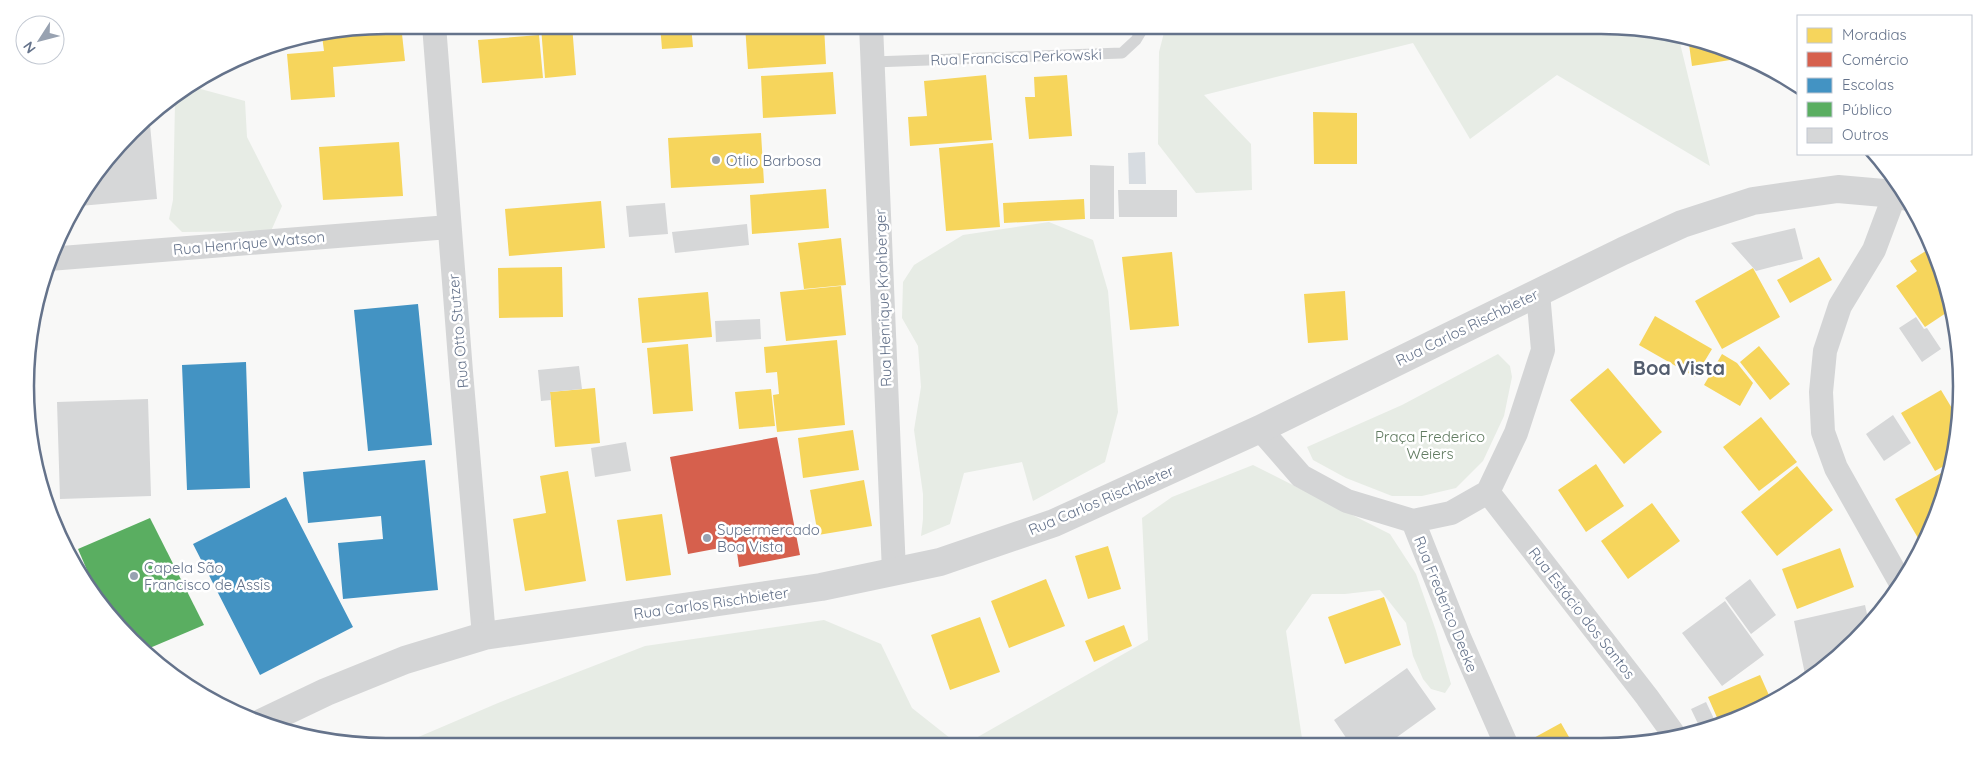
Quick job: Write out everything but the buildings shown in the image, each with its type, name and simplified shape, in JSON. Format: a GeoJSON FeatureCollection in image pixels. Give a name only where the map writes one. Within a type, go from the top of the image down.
{"type":"FeatureCollection","features":[{"type":"Feature","properties":{"kind":"street","name":"Rua Otto Stutzer"},"geometry":{"type":"LineString","coordinates":[[435,34],[484,636]]}},
{"type":"Feature","properties":{"kind":"street","name":"Rua Henrique Krohberger"},"geometry":{"type":"LineString","coordinates":[[871,34],[894,572]]}},
{"type":"Feature","properties":{"kind":"street","name":"Rua Carlos Rischbieter"},"geometry":{"type":"LineString","coordinates":[[270,719],[326,692],[405,660],[484,636],[821,587],[940,562],[1054,523],[1260,429],[1682,224],[1753,201],[1838,189],[1897,196]]}},
{"type":"Feature","properties":{"kind":"street"},"geometry":{"type":"LineString","coordinates":[[1897,577],[1836,468],[1822,432],[1821,392],[1826,351],[1840,306],[1874,250],[1899,199]]}},
{"type":"Feature","properties":{"kind":"street","name":"Rua Henrique Watson"},"geometry":{"type":"LineString","coordinates":[[58,258],[449,227]]}},
{"type":"Feature","properties":{"kind":"street"},"geometry":{"type":"LineString","coordinates":[[1413,521],[1452,513],[1488,492],[1516,433],[1542,350],[1538,293]]}},
{"type":"Feature","properties":{"kind":"street","name":"Rua Frederico Deeke"},"geometry":{"type":"LineString","coordinates":[[1260,429],[1300,476],[1347,502],[1413,521],[1459,636],[1503,738]]}},
{"type":"Feature","properties":{"kind":"street","name":"Rua Estácio dos Santos"},"geometry":{"type":"LineString","coordinates":[[1488,492],[1671,731]]}},
{"type":"Feature","properties":{"kind":"lane","name":"Rua Francisca Perkowski"},"geometry":{"type":"LineString","coordinates":[[873,62],[1122,53],[1140,34]]}},
{"type":"Feature","properties":{"kind":"green space"},"geometry":{"type":"Polygon","coordinates":[[[1164,34],[1601,34],[1647,37],[1670,41],[1680,43],[1710,166],[1557,75],[1470,139],[1413,43],[1204,95],[1251,144],[1252,190],[1196,193],[1158,144],[1159,52],[1164,34]]]}},
{"type":"Feature","properties":{"kind":"green space"},"geometry":{"type":"Polygon","coordinates":[[[198,88],[245,101],[247,137],[282,206],[271,231],[182,232],[169,219],[173,200],[175,105],[198,88]]]}},
{"type":"Feature","properties":{"kind":"green space"},"geometry":{"type":"Polygon","coordinates":[[[1049,222],[1093,240],[1108,291],[1118,412],[1105,462],[1033,501],[1022,462],[964,473],[950,524],[921,536],[923,494],[914,430],[921,387],[918,346],[902,318],[903,282],[914,265],[963,235],[1049,222]]]}},
{"type":"Feature","properties":{"kind":"green space","name":"Praça Frederico Weiers"},"geometry":{"type":"Polygon","coordinates":[[[1498,354],[1510,366],[1512,377],[1504,416],[1483,461],[1456,488],[1422,496],[1392,496],[1346,478],[1313,460],[1307,447],[1402,405],[1498,354]]]}},
{"type":"Feature","properties":{"kind":"green space"},"geometry":{"type":"Polygon","coordinates":[[[1253,465],[1390,534],[1416,574],[1436,631],[1451,684],[1445,693],[1431,689],[1423,679],[1413,656],[1406,623],[1380,590],[1345,594],[1312,594],[1286,631],[1302,738],[976,738],[1148,640],[1142,518],[1172,497],[1253,465]]]}},
{"type":"Feature","properties":{"kind":"green space"},"geometry":{"type":"Polygon","coordinates":[[[824,620],[881,644],[912,708],[950,738],[416,738],[498,703],[645,646],[824,620]]]}},
{"type":"Feature","properties":{"kind":"shaded area"},"geometry":{"type":"Polygon","coordinates":[[[1145,152],[1146,184],[1129,184],[1128,153],[1145,152]]]}},
{"type":"Feature","properties":{"kind":"place","name":"Otlio Barbosa"},"geometry":{"type":"Point","coordinates":[716,160]}},
{"type":"Feature","properties":{"kind":"place","name":"Supermercado Boa Vista"},"geometry":{"type":"Point","coordinates":[707,538]}},
{"type":"Feature","properties":{"kind":"place","name":"Capela São Francisco de Assis"},"geometry":{"type":"Point","coordinates":[134,576]}},
{"type":"Feature","properties":{"kind":"district","name":"Boa Vista"},"geometry":{"type":"Point","coordinates":[1679,367]}}]}
